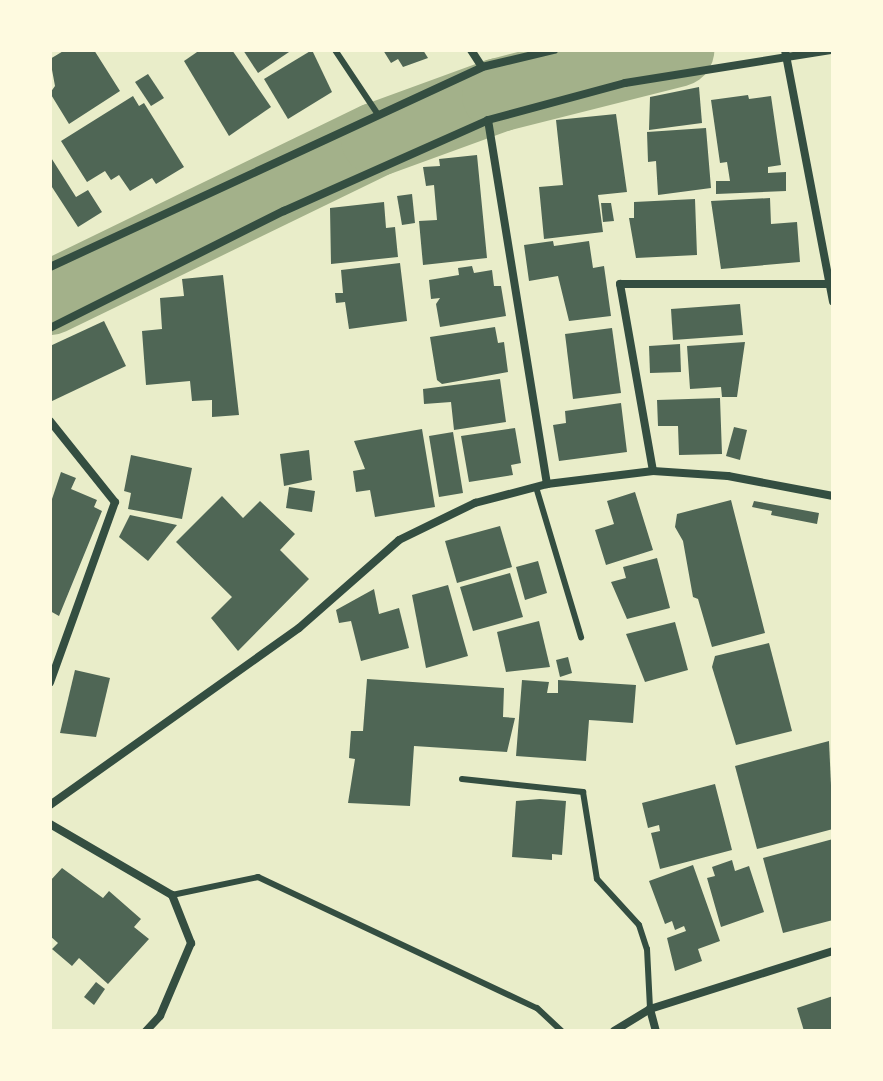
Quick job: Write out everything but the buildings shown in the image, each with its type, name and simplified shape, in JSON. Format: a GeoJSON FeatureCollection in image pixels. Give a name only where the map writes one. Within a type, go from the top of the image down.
{"type":"FeatureCollection","features":[{"type":"Feature","properties":{"kind":"street"},"geometry":{"type":"LineString","coordinates":[[471,50],[482,67]]}},
{"type":"Feature","properties":{"kind":"street"},"geometry":{"type":"LineString","coordinates":[[50,267],[482,67],[554,50]]}},
{"type":"Feature","properties":{"kind":"street"},"geometry":{"type":"LineString","coordinates":[[50,328],[284,211],[488,120],[625,83],[786,54],[832,50]]}},
{"type":"Feature","properties":{"kind":"street"},"geometry":{"type":"LineString","coordinates":[[786,54],[827,284],[833,301]]}},
{"type":"Feature","properties":{"kind":"street"},"geometry":{"type":"LineString","coordinates":[[488,120],[547,484]]}},
{"type":"Feature","properties":{"kind":"street"},"geometry":{"type":"LineString","coordinates":[[653,471],[620,284],[827,284]]}},
{"type":"Feature","properties":{"kind":"street"},"geometry":{"type":"LineString","coordinates":[[50,421],[115,502],[50,683]]}},
{"type":"Feature","properties":{"kind":"street"},"geometry":{"type":"LineString","coordinates":[[50,805],[299,628],[399,540],[475,503],[547,484],[653,471],[728,476],[833,496]]}},
{"type":"Feature","properties":{"kind":"street"},"geometry":{"type":"LineString","coordinates":[[50,824],[172,895],[191,943],[160,1016],[146,1031]]}},
{"type":"Feature","properties":{"kind":"street"},"geometry":{"type":"LineString","coordinates":[[614,1031],[650,1009],[833,951]]}},
{"type":"Feature","properties":{"kind":"street"},"geometry":{"type":"LineString","coordinates":[[650,1009],[656,1031]]}},
{"type":"Feature","properties":{"kind":"lane"},"geometry":{"type":"LineString","coordinates":[[335,50],[377,113]]}},
{"type":"Feature","properties":{"kind":"lane"},"geometry":{"type":"LineString","coordinates":[[536,487],[581,637]]}},
{"type":"Feature","properties":{"kind":"lane"},"geometry":{"type":"LineString","coordinates":[[462,779],[583,792],[597,879],[639,925],[647,949],[650,1009]]}},
{"type":"Feature","properties":{"kind":"lane"},"geometry":{"type":"LineString","coordinates":[[172,895],[258,877],[537,1008],[562,1031]]}},
{"type":"Feature","properties":{"kind":"waterway"},"geometry":{"type":"LineString","coordinates":[[50,298],[378,139],[499,95],[677,50]]}}]}
